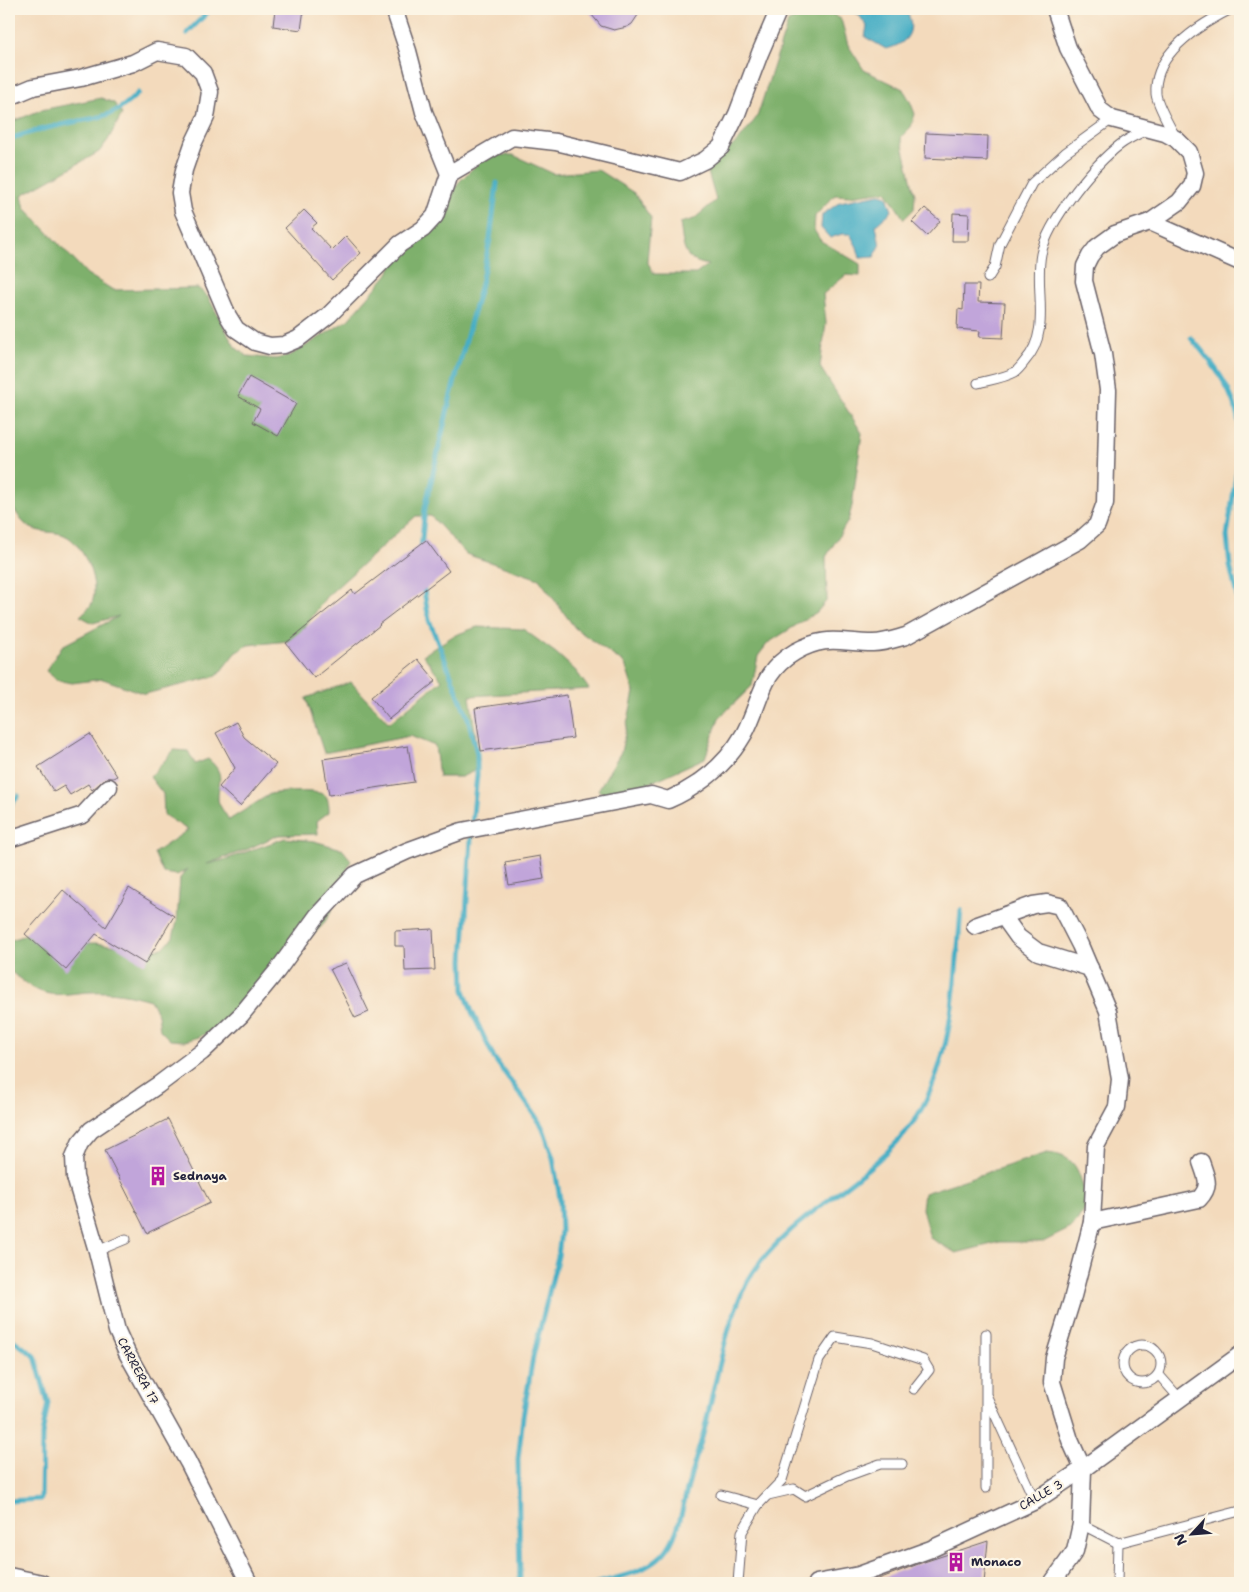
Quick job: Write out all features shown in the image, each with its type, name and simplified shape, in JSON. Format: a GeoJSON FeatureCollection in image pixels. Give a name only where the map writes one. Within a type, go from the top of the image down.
{"type":"FeatureCollection","features":[{"type":"Feature","properties":{"kind":"street"},"geometry":{"type":"LineString","coordinates":[[9,97],[32,87],[81,78],[133,63],[157,52],[186,56],[203,73],[210,92],[206,117],[193,144],[184,170],[180,193],[183,211],[228,316],[236,329],[255,342],[270,346],[284,345],[298,339],[328,315],[400,244],[422,229],[435,216],[449,174],[424,112],[408,51],[394,9]]}},
{"type":"Feature","properties":{"kind":"street"},"geometry":{"type":"LineString","coordinates":[[449,174],[512,137],[556,142],[680,172],[705,160],[720,147],[737,114],[779,9]]}},
{"type":"Feature","properties":{"kind":"street"},"geometry":{"type":"LineString","coordinates":[[1055,9],[1068,48],[1100,110],[1112,119],[1176,139],[1189,152],[1192,158],[1195,172],[1192,186],[1179,202],[1150,222]]}},
{"type":"Feature","properties":{"kind":"street"},"geometry":{"type":"LineString","coordinates":[[1150,222],[1240,262]]}},
{"type":"Feature","properties":{"kind":"street","name":"CARRERA 17"},"geometry":{"type":"LineString","coordinates":[[249,1583],[188,1462],[127,1354],[117,1331],[76,1177],[74,1157],[80,1143],[91,1130],[158,1085],[202,1052],[241,1015],[277,971],[317,916],[355,875],[407,851],[462,830],[651,795],[668,800],[688,791],[720,766],[744,734],[768,676],[785,658],[816,642],[827,640],[873,643],[906,636],[1087,536],[1097,525],[1105,503],[1108,390],[1103,354],[1084,282],[1085,266],[1097,247],[1114,234],[1150,222]]}},
{"type":"Feature","properties":{"kind":"street"},"geometry":{"type":"LineString","coordinates":[[9,839],[83,815],[109,787]]}},
{"type":"Feature","properties":{"kind":"street"},"geometry":{"type":"LineString","coordinates":[[975,926],[1033,905],[1047,903],[1060,906],[1090,968],[1108,1011],[1120,1079],[1117,1107],[1096,1146],[1092,1222],[1072,1300],[1054,1358],[1052,1382],[1070,1440],[1083,1469],[1081,1524],[1075,1551],[1052,1583]]}},
{"type":"Feature","properties":{"kind":"street"},"geometry":{"type":"LineString","coordinates":[[1003,916],[1018,937],[1038,952],[1090,968]]}},
{"type":"Feature","properties":{"kind":"street"},"geometry":{"type":"LineString","coordinates":[[1092,1222],[1199,1199],[1206,1192],[1207,1182],[1201,1162]]}},
{"type":"Feature","properties":{"kind":"street","name":"CALLE 3"},"geometry":{"type":"LineString","coordinates":[[816,1583],[859,1575],[931,1549],[1035,1501],[1083,1469],[1240,1355]]}},
{"type":"Feature","properties":{"kind":"street"},"geometry":{"type":"LineString","coordinates":[[9,1576],[42,1583]]}},
{"type":"Feature","properties":{"kind":"lane"},"geometry":{"type":"LineString","coordinates":[[1176,139],[1156,96],[1156,79],[1166,56],[1190,33],[1231,9]]}},
{"type":"Feature","properties":{"kind":"lane"},"geometry":{"type":"LineString","coordinates":[[988,278],[995,267],[1000,244],[1032,183],[1065,153],[1112,119]]}},
{"type":"Feature","properties":{"kind":"lane"},"geometry":{"type":"LineString","coordinates":[[978,383],[1016,372],[1027,359],[1037,342],[1040,322],[1041,254],[1050,231],[1079,186],[1096,166],[1121,143],[1148,129]]}},
{"type":"Feature","properties":{"kind":"lane"},"geometry":{"type":"LineString","coordinates":[[97,1251],[126,1239]]}},
{"type":"Feature","properties":{"kind":"lane"},"geometry":{"type":"LineString","coordinates":[[986,1334],[986,1488]]}},
{"type":"Feature","properties":{"kind":"lane"},"geometry":{"type":"LineString","coordinates":[[738,1583],[742,1532],[758,1505],[782,1480],[819,1360],[835,1337],[872,1343],[923,1360],[929,1370],[914,1388]]}},
{"type":"Feature","properties":{"kind":"lane"},"geometry":{"type":"LineString","coordinates":[[1140,1344],[1151,1346],[1159,1353],[1162,1364],[1159,1375],[1150,1382],[1139,1383],[1129,1378],[1124,1369],[1124,1358],[1130,1348],[1140,1344]]}},
{"type":"Feature","properties":{"kind":"lane"},"geometry":{"type":"LineString","coordinates":[[1159,1375],[1180,1399]]}},
{"type":"Feature","properties":{"kind":"lane"},"geometry":{"type":"LineString","coordinates":[[986,1394],[1035,1501]]}},
{"type":"Feature","properties":{"kind":"lane"},"geometry":{"type":"LineString","coordinates":[[768,1495],[794,1489],[805,1496],[848,1476],[880,1464],[902,1464]]}},
{"type":"Feature","properties":{"kind":"lane"},"geometry":{"type":"LineString","coordinates":[[721,1495],[758,1505]]}},
{"type":"Feature","properties":{"kind":"lane"},"geometry":{"type":"LineString","coordinates":[[1081,1524],[1118,1543],[1240,1511]]}},
{"type":"Feature","properties":{"kind":"lane"},"geometry":{"type":"LineString","coordinates":[[1117,1583],[1118,1543]]}},
{"type":"Feature","properties":{"kind":"green space"},"geometry":{"type":"Polygon","coordinates":[[[814,10],[828,12],[841,19],[848,45],[864,70],[903,89],[910,101],[915,114],[911,127],[901,137],[915,195],[914,209],[904,219],[886,191],[850,196],[835,195],[815,216],[814,230],[821,241],[860,264],[860,276],[846,275],[823,294],[826,323],[820,367],[862,433],[852,506],[848,521],[826,557],[827,600],[817,612],[768,643],[758,656],[752,686],[719,718],[705,758],[612,800],[598,790],[621,752],[634,692],[625,664],[575,628],[539,579],[466,554],[431,516],[416,516],[326,597],[301,633],[289,641],[248,645],[235,653],[217,676],[145,694],[103,679],[72,683],[57,680],[46,671],[62,646],[119,616],[93,623],[80,616],[91,605],[94,597],[93,578],[85,558],[74,542],[68,537],[58,533],[30,528],[23,522],[9,502],[9,123],[41,110],[101,98],[114,103],[122,114],[99,152],[22,195],[25,208],[87,274],[113,290],[198,288],[208,297],[235,347],[247,356],[276,359],[291,355],[348,320],[387,275],[402,250],[439,225],[458,183],[486,155],[513,155],[554,174],[598,170],[634,193],[651,218],[647,261],[654,274],[696,274],[708,265],[699,263],[688,256],[683,246],[680,223],[694,219],[716,200],[707,169],[739,140],[757,117],[788,22],[814,10]]]}},
{"type":"Feature","properties":{"kind":"green space"},"geometry":{"type":"Polygon","coordinates":[[[477,627],[523,629],[556,653],[576,671],[589,689],[470,696],[479,760],[474,771],[461,777],[439,777],[435,746],[410,736],[324,753],[306,698],[351,682],[389,723],[442,680],[423,655],[453,636],[477,627]]]}},
{"type":"Feature","properties":{"kind":"green space"},"geometry":{"type":"Polygon","coordinates":[[[174,750],[188,751],[195,764],[208,759],[214,764],[220,778],[218,801],[229,820],[270,794],[316,792],[326,796],[328,800],[329,812],[317,821],[318,834],[278,835],[248,849],[207,864],[224,860],[285,838],[314,841],[342,849],[351,860],[330,914],[322,926],[224,1024],[199,1037],[185,1041],[170,1040],[160,1030],[158,1014],[150,1000],[107,992],[45,993],[30,986],[9,970],[9,941],[25,935],[52,944],[95,943],[149,950],[163,948],[173,937],[177,922],[180,878],[188,869],[177,875],[163,873],[154,853],[188,830],[164,815],[163,794],[150,777],[174,750]]]}},
{"type":"Feature","properties":{"kind":"green space"},"geometry":{"type":"Polygon","coordinates":[[[1047,1153],[1066,1158],[1072,1163],[1080,1176],[1088,1203],[1073,1227],[1043,1242],[1000,1242],[956,1253],[930,1238],[922,1209],[924,1193],[1047,1153]]]}},
{"type":"Feature","properties":{"kind":"water"},"geometry":{"type":"Polygon","coordinates":[[[842,9],[906,9],[911,24],[910,30],[905,40],[900,44],[886,49],[865,37],[867,26],[858,14],[842,9]]]}},
{"type":"Feature","properties":{"kind":"water"},"geometry":{"type":"Polygon","coordinates":[[[880,194],[887,196],[892,211],[876,225],[880,246],[874,257],[860,258],[850,234],[842,234],[830,238],[821,228],[822,215],[840,202],[880,194]]]}},
{"type":"Feature","properties":{"kind":"building"},"geometry":{"type":"Polygon","coordinates":[[[275,9],[304,9],[301,30],[273,26],[275,9]]]}},
{"type":"Feature","properties":{"kind":"building"},"geometry":{"type":"Polygon","coordinates":[[[587,9],[642,9],[632,24],[614,30],[601,26],[587,9]]]}},
{"type":"Feature","properties":{"kind":"building"},"geometry":{"type":"Polygon","coordinates":[[[926,133],[988,136],[987,161],[925,158],[926,133]]]}},
{"type":"Feature","properties":{"kind":"building"},"geometry":{"type":"Polygon","coordinates":[[[925,208],[940,221],[927,236],[912,222],[925,208]]]}},
{"type":"Feature","properties":{"kind":"building"},"geometry":{"type":"Polygon","coordinates":[[[304,210],[317,223],[311,228],[332,250],[346,236],[361,253],[332,280],[285,228],[304,210]]]}},
{"type":"Feature","properties":{"kind":"building"},"geometry":{"type":"Polygon","coordinates":[[[953,213],[969,214],[968,241],[952,241],[953,213]]]}},
{"type":"Feature","properties":{"kind":"building"},"geometry":{"type":"Polygon","coordinates":[[[964,285],[979,285],[978,302],[1005,303],[1003,338],[979,337],[980,331],[957,329],[958,309],[963,310],[964,285]]]}},
{"type":"Feature","properties":{"kind":"building"},"geometry":{"type":"Polygon","coordinates":[[[249,377],[296,404],[278,436],[253,422],[260,409],[238,396],[249,377]]]}},
{"type":"Feature","properties":{"kind":"building"},"geometry":{"type":"Polygon","coordinates":[[[426,540],[449,571],[379,624],[314,678],[286,643],[352,590],[355,594],[426,540]]]}},
{"type":"Feature","properties":{"kind":"building"},"geometry":{"type":"Polygon","coordinates":[[[418,659],[436,681],[389,719],[371,697],[418,659]]]}},
{"type":"Feature","properties":{"kind":"building"},"geometry":{"type":"Polygon","coordinates":[[[567,695],[573,738],[481,751],[475,708],[567,695]]]}},
{"type":"Feature","properties":{"kind":"building"},"geometry":{"type":"Polygon","coordinates":[[[236,722],[244,737],[276,764],[240,806],[219,787],[235,768],[216,733],[236,722]]]}},
{"type":"Feature","properties":{"kind":"building"},"geometry":{"type":"Polygon","coordinates":[[[90,734],[117,776],[106,778],[92,790],[88,784],[70,795],[64,786],[54,792],[38,767],[90,734]]]}},
{"type":"Feature","properties":{"kind":"building"},"geometry":{"type":"Polygon","coordinates":[[[408,746],[414,782],[329,795],[323,759],[408,746]]]}},
{"type":"Feature","properties":{"kind":"building"},"geometry":{"type":"Polygon","coordinates":[[[540,856],[544,879],[509,885],[505,862],[540,856]]]}},
{"type":"Feature","properties":{"kind":"building"},"geometry":{"type":"Polygon","coordinates":[[[129,888],[174,916],[145,964],[96,934],[66,970],[25,934],[63,890],[106,927],[129,888]]]}},
{"type":"Feature","properties":{"kind":"building"},"geometry":{"type":"Polygon","coordinates":[[[433,929],[435,970],[405,971],[404,946],[395,946],[395,931],[433,929]]]}},
{"type":"Feature","properties":{"kind":"building"},"geometry":{"type":"Polygon","coordinates":[[[346,963],[369,1012],[355,1018],[330,969],[346,963]]]}},
{"type":"Feature","properties":{"kind":"building","name":"Sednaya"},"geometry":{"type":"Polygon","coordinates":[[[168,1119],[210,1203],[147,1233],[105,1150],[168,1119]]]}},
{"type":"Feature","properties":{"kind":"building","name":"Monaco"},"geometry":{"type":"Polygon","coordinates":[[[988,1541],[984,1583],[868,1583],[921,1563],[988,1541]]]}},
{"type":"Feature","properties":{"kind":"waterway"},"geometry":{"type":"LineString","coordinates":[[187,33],[211,9]]}},
{"type":"Feature","properties":{"kind":"waterway"},"geometry":{"type":"LineString","coordinates":[[9,139],[104,116],[129,102],[138,93]]}},
{"type":"Feature","properties":{"kind":"waterway"},"geometry":{"type":"LineString","coordinates":[[421,549],[425,508],[451,395],[481,284],[490,239],[497,183]]}},
{"type":"Feature","properties":{"kind":"waterway"},"geometry":{"type":"LineString","coordinates":[[1191,338],[1216,369],[1229,391],[1240,428]]}},
{"type":"Feature","properties":{"kind":"waterway"},"geometry":{"type":"LineString","coordinates":[[1240,430],[1240,450],[1227,536],[1230,566],[1240,609]]}},
{"type":"Feature","properties":{"kind":"waterway"},"geometry":{"type":"LineString","coordinates":[[423,585],[429,620],[468,718],[477,754],[463,960],[464,990],[472,1012],[494,1058],[543,1128],[553,1158],[560,1199],[561,1231],[558,1256],[533,1357],[518,1459],[520,1583]]}},
{"type":"Feature","properties":{"kind":"waterway"},"geometry":{"type":"LineString","coordinates":[[9,808],[18,796]]}},
{"type":"Feature","properties":{"kind":"waterway"},"geometry":{"type":"LineString","coordinates":[[597,1583],[632,1573],[648,1566],[663,1554],[673,1539],[704,1431],[729,1328],[743,1291],[758,1265],[794,1227],[886,1152],[904,1135],[918,1115],[930,1092],[946,1042],[951,1016],[961,910]]}},
{"type":"Feature","properties":{"kind":"waterway"},"geometry":{"type":"LineString","coordinates":[[9,1337],[35,1356],[48,1403],[42,1435],[41,1499],[9,1501]]}},
{"type":"Feature","properties":{"kind":"place","name":"Sednaya"},"geometry":{"type":"Point","coordinates":[158,1176]}},
{"type":"Feature","properties":{"kind":"place","name":"Monaco"},"geometry":{"type":"Point","coordinates":[956,1562]}}]}
